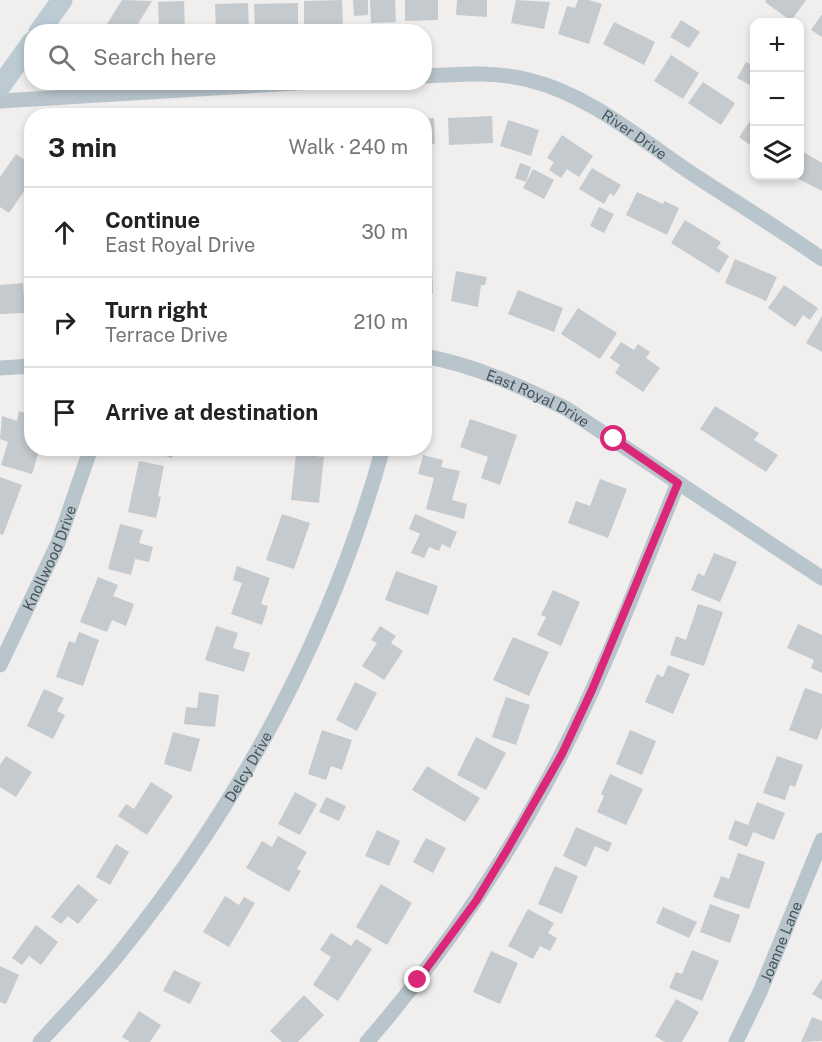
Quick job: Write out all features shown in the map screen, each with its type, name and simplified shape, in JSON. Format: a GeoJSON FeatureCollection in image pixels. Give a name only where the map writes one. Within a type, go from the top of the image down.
{"type":"FeatureCollection","features":[{"type":"Feature","properties":{"kind":"street"},"geometry":{"type":"LineString","coordinates":[[45,24],[62,0]]}},
{"type":"Feature","properties":{"kind":"street"},"geometry":{"type":"LineString","coordinates":[[0,87],[24,53]]}},
{"type":"Feature","properties":{"kind":"street","name":"River Drive"},"geometry":{"type":"LineString","coordinates":[[432,76],[478,73],[507,75],[530,80],[568,94],[609,117],[822,259]]}},
{"type":"Feature","properties":{"kind":"street"},"geometry":{"type":"LineString","coordinates":[[0,101],[181,90]]}},
{"type":"Feature","properties":{"kind":"street","name":"East Royal Drive"},"geometry":{"type":"LineString","coordinates":[[432,358],[530,390],[567,409],[822,578]]}},
{"type":"Feature","properties":{"kind":"street"},"geometry":{"type":"LineString","coordinates":[[0,368],[24,366]]}},
{"type":"Feature","properties":{"kind":"street","name":"Knollwood Drive"},"geometry":{"type":"LineString","coordinates":[[0,664],[58,543],[88,456]]}},
{"type":"Feature","properties":{"kind":"street","name":"Delcy Drive"},"geometry":{"type":"LineString","coordinates":[[40,1042],[121,951],[168,889],[212,828],[267,736],[306,658],[336,589],[380,456]]}},
{"type":"Feature","properties":{"kind":"street"},"geometry":{"type":"LineString","coordinates":[[367,1042],[418,980],[476,901],[562,754],[592,690],[678,483]]}},
{"type":"Feature","properties":{"kind":"street","name":"Joanne Lane"},"geometry":{"type":"LineString","coordinates":[[736,1042],[760,992],[822,840]]}},
{"type":"Feature","properties":{"kind":"building"},"geometry":{"type":"Polygon","coordinates":[[[122,0],[152,1],[138,24],[107,24],[122,0]]]}},
{"type":"Feature","properties":{"kind":"building"},"geometry":{"type":"Polygon","coordinates":[[[342,0],[343,24],[304,24],[304,1],[342,0]]]}},
{"type":"Feature","properties":{"kind":"building"},"geometry":{"type":"Polygon","coordinates":[[[353,0],[368,0],[368,15],[354,16],[353,0]]]}},
{"type":"Feature","properties":{"kind":"building"},"geometry":{"type":"Polygon","coordinates":[[[370,0],[395,0],[396,22],[371,23],[370,0]]]}},
{"type":"Feature","properties":{"kind":"building"},"geometry":{"type":"Polygon","coordinates":[[[405,0],[438,0],[438,20],[405,21],[405,0]]]}},
{"type":"Feature","properties":{"kind":"building"},"geometry":{"type":"Polygon","coordinates":[[[457,0],[487,0],[487,17],[456,15],[457,0]]]}},
{"type":"Feature","properties":{"kind":"building"},"geometry":{"type":"Polygon","coordinates":[[[516,0],[550,2],[544,29],[511,23],[516,0]]]}},
{"type":"Feature","properties":{"kind":"building"},"geometry":{"type":"Polygon","coordinates":[[[578,0],[589,0],[602,4],[589,44],[558,34],[567,6],[575,8],[578,0]]]}},
{"type":"Feature","properties":{"kind":"building"},"geometry":{"type":"Polygon","coordinates":[[[766,0],[806,0],[793,18],[787,18],[765,2],[766,0]]]}},
{"type":"Feature","properties":{"kind":"building"},"geometry":{"type":"Polygon","coordinates":[[[184,1],[185,24],[159,24],[158,2],[184,1]]]}},
{"type":"Feature","properties":{"kind":"building"},"geometry":{"type":"Polygon","coordinates":[[[248,3],[249,24],[216,24],[215,4],[248,3]]]}},
{"type":"Feature","properties":{"kind":"building"},"geometry":{"type":"Polygon","coordinates":[[[298,3],[298,24],[255,24],[254,4],[298,3]]]}},
{"type":"Feature","properties":{"kind":"building"},"geometry":{"type":"Polygon","coordinates":[[[822,14],[822,37],[811,30],[822,14]]]}},
{"type":"Feature","properties":{"kind":"building"},"geometry":{"type":"Polygon","coordinates":[[[681,20],[700,32],[689,48],[670,37],[681,20]]]}},
{"type":"Feature","properties":{"kind":"building"},"geometry":{"type":"Polygon","coordinates":[[[614,22],[655,42],[644,65],[603,44],[614,22]]]}},
{"type":"Feature","properties":{"kind":"building"},"geometry":{"type":"Polygon","coordinates":[[[671,55],[699,73],[683,99],[654,81],[671,55]]]}},
{"type":"Feature","properties":{"kind":"building"},"geometry":{"type":"Polygon","coordinates":[[[746,62],[750,64],[750,85],[737,78],[746,62]]]}},
{"type":"Feature","properties":{"kind":"building"},"geometry":{"type":"Polygon","coordinates":[[[703,82],[735,103],[721,125],[688,103],[703,82]]]}},
{"type":"Feature","properties":{"kind":"building"},"geometry":{"type":"Polygon","coordinates":[[[492,116],[493,143],[449,145],[448,118],[492,116]]]}},
{"type":"Feature","properties":{"kind":"building"},"geometry":{"type":"Polygon","coordinates":[[[432,118],[434,118],[435,144],[432,144],[432,118]]]}},
{"type":"Feature","properties":{"kind":"building"},"geometry":{"type":"Polygon","coordinates":[[[508,120],[539,130],[531,156],[500,146],[508,120]]]}},
{"type":"Feature","properties":{"kind":"building"},"geometry":{"type":"Polygon","coordinates":[[[750,121],[750,145],[739,137],[750,121]]]}},
{"type":"Feature","properties":{"kind":"building"},"geometry":{"type":"Polygon","coordinates":[[[562,135],[593,156],[579,177],[567,169],[561,178],[549,170],[554,162],[547,158],[562,135]]]}},
{"type":"Feature","properties":{"kind":"building"},"geometry":{"type":"Polygon","coordinates":[[[804,152],[822,163],[822,191],[801,180],[804,180],[804,152]]]}},
{"type":"Feature","properties":{"kind":"building"},"geometry":{"type":"Polygon","coordinates":[[[16,154],[24,160],[24,191],[9,213],[0,207],[0,177],[16,154]]]}},
{"type":"Feature","properties":{"kind":"building"},"geometry":{"type":"Polygon","coordinates":[[[520,163],[531,167],[526,182],[515,178],[520,163]]]}},
{"type":"Feature","properties":{"kind":"building"},"geometry":{"type":"Polygon","coordinates":[[[592,168],[621,185],[614,196],[610,193],[604,204],[579,189],[592,168]]]}},
{"type":"Feature","properties":{"kind":"building"},"geometry":{"type":"Polygon","coordinates":[[[533,169],[554,180],[544,199],[523,188],[533,169]]]}},
{"type":"Feature","properties":{"kind":"building"},"geometry":{"type":"Polygon","coordinates":[[[637,192],[663,204],[664,201],[679,208],[667,235],[626,215],[637,192]]]}},
{"type":"Feature","properties":{"kind":"building"},"geometry":{"type":"Polygon","coordinates":[[[599,207],[614,214],[604,233],[590,226],[599,207]]]}},
{"type":"Feature","properties":{"kind":"building"},"geometry":{"type":"Polygon","coordinates":[[[685,220],[721,242],[717,248],[729,256],[719,273],[671,243],[685,220]]]}},
{"type":"Feature","properties":{"kind":"building"},"geometry":{"type":"Polygon","coordinates":[[[735,259],[777,277],[766,301],[725,283],[735,259]]]}},
{"type":"Feature","properties":{"kind":"building"},"geometry":{"type":"Polygon","coordinates":[[[456,271],[487,277],[485,285],[481,285],[478,307],[451,301],[456,271]]]}},
{"type":"Feature","properties":{"kind":"building"},"geometry":{"type":"Polygon","coordinates":[[[23,283],[24,313],[0,314],[0,285],[23,283]]]}},
{"type":"Feature","properties":{"kind":"building"},"geometry":{"type":"Polygon","coordinates":[[[784,285],[818,308],[810,320],[803,315],[795,327],[768,308],[784,285]]]}},
{"type":"Feature","properties":{"kind":"building"},"geometry":{"type":"Polygon","coordinates":[[[518,290],[563,308],[554,332],[508,314],[518,290]]]}},
{"type":"Feature","properties":{"kind":"building"},"geometry":{"type":"Polygon","coordinates":[[[578,308],[617,333],[600,359],[561,334],[578,308]]]}},
{"type":"Feature","properties":{"kind":"building"},"geometry":{"type":"Polygon","coordinates":[[[822,316],[822,352],[806,343],[822,316]]]}},
{"type":"Feature","properties":{"kind":"building"},"geometry":{"type":"Polygon","coordinates":[[[621,342],[634,350],[638,344],[650,352],[646,358],[660,368],[643,392],[615,373],[620,365],[610,358],[621,342]]]}},
{"type":"Feature","properties":{"kind":"building"},"geometry":{"type":"Polygon","coordinates":[[[715,406],[759,433],[754,440],[778,455],[766,472],[700,429],[715,406]]]}},
{"type":"Feature","properties":{"kind":"building"},"geometry":{"type":"Polygon","coordinates":[[[19,411],[24,413],[24,456],[38,456],[32,474],[1,465],[8,442],[0,439],[2,416],[17,421],[19,411]]]}},
{"type":"Feature","properties":{"kind":"building"},"geometry":{"type":"Polygon","coordinates":[[[470,419],[517,435],[500,485],[481,478],[488,457],[460,447],[470,419]]]}},
{"type":"Feature","properties":{"kind":"building"},"geometry":{"type":"Polygon","coordinates":[[[296,456],[324,457],[319,503],[291,500],[296,456]]]}},
{"type":"Feature","properties":{"kind":"building"},"geometry":{"type":"Polygon","coordinates":[[[423,456],[443,460],[441,467],[460,471],[452,500],[467,504],[464,519],[426,509],[434,478],[418,474],[423,456]]]}},
{"type":"Feature","properties":{"kind":"building"},"geometry":{"type":"Polygon","coordinates":[[[139,461],[164,466],[156,518],[128,512],[139,461]]]}},
{"type":"Feature","properties":{"kind":"building"},"geometry":{"type":"Polygon","coordinates":[[[0,477],[22,485],[3,535],[0,534],[0,477]]]}},
{"type":"Feature","properties":{"kind":"building"},"geometry":{"type":"Polygon","coordinates":[[[600,479],[627,489],[608,538],[568,523],[576,501],[590,506],[600,479]]]}},
{"type":"Feature","properties":{"kind":"building"},"geometry":{"type":"Polygon","coordinates":[[[282,514],[310,523],[294,569],[266,560],[282,514]]]}},
{"type":"Feature","properties":{"kind":"building"},"geometry":{"type":"Polygon","coordinates":[[[415,514],[457,532],[450,548],[442,544],[439,551],[429,547],[424,558],[411,553],[420,534],[409,529],[415,514]]]}},
{"type":"Feature","properties":{"kind":"building"},"geometry":{"type":"Polygon","coordinates":[[[120,524],[143,530],[139,543],[153,547],[149,562],[135,559],[131,575],[108,569],[120,524]]]}},
{"type":"Feature","properties":{"kind":"building"},"geometry":{"type":"Polygon","coordinates":[[[714,553],[737,562],[720,602],[691,590],[698,573],[704,576],[714,553]]]}},
{"type":"Feature","properties":{"kind":"building"},"geometry":{"type":"Polygon","coordinates":[[[237,566],[270,578],[261,604],[268,606],[262,625],[231,614],[242,583],[233,580],[237,566]]]}},
{"type":"Feature","properties":{"kind":"building"},"geometry":{"type":"Polygon","coordinates":[[[396,571],[438,586],[428,615],[385,600],[396,571]]]}},
{"type":"Feature","properties":{"kind":"building"},"geometry":{"type":"Polygon","coordinates":[[[98,577],[118,585],[113,596],[134,604],[126,626],[112,620],[107,632],[80,622],[98,577]]]}},
{"type":"Feature","properties":{"kind":"building"},"geometry":{"type":"Polygon","coordinates":[[[553,590],[580,602],[561,646],[537,635],[546,617],[541,615],[553,590]]]}},
{"type":"Feature","properties":{"kind":"building"},"geometry":{"type":"Polygon","coordinates":[[[698,604],[723,612],[704,666],[670,655],[676,636],[686,640],[698,604]]]}},
{"type":"Feature","properties":{"kind":"building"},"geometry":{"type":"Polygon","coordinates":[[[798,624],[822,635],[822,673],[811,668],[814,660],[787,648],[798,624]]]}},
{"type":"Feature","properties":{"kind":"building"},"geometry":{"type":"Polygon","coordinates":[[[216,626],[238,633],[233,648],[250,653],[244,672],[205,660],[216,626]]]}},
{"type":"Feature","properties":{"kind":"building"},"geometry":{"type":"Polygon","coordinates":[[[380,626],[396,636],[391,643],[403,651],[384,680],[362,666],[377,643],[371,640],[380,626]]]}},
{"type":"Feature","properties":{"kind":"building"},"geometry":{"type":"Polygon","coordinates":[[[79,632],[99,640],[83,686],[56,677],[69,641],[75,643],[79,632]]]}},
{"type":"Feature","properties":{"kind":"building"},"geometry":{"type":"Polygon","coordinates":[[[513,637],[549,652],[529,696],[493,680],[513,637]]]}},
{"type":"Feature","properties":{"kind":"building"},"geometry":{"type":"Polygon","coordinates":[[[668,665],[690,674],[673,714],[645,702],[657,674],[663,677],[668,665]]]}},
{"type":"Feature","properties":{"kind":"building"},"geometry":{"type":"Polygon","coordinates":[[[355,682],[377,693],[357,731],[336,720],[355,682]]]}},
{"type":"Feature","properties":{"kind":"building"},"geometry":{"type":"Polygon","coordinates":[[[805,688],[822,694],[822,727],[817,740],[789,730],[805,688]]]}},
{"type":"Feature","properties":{"kind":"building"},"geometry":{"type":"Polygon","coordinates":[[[44,689],[64,698],[57,711],[65,715],[53,739],[27,726],[44,689]]]}},
{"type":"Feature","properties":{"kind":"building"},"geometry":{"type":"Polygon","coordinates":[[[199,692],[219,695],[215,727],[184,724],[186,707],[197,708],[199,692]]]}},
{"type":"Feature","properties":{"kind":"building"},"geometry":{"type":"Polygon","coordinates":[[[506,697],[530,705],[516,745],[492,737],[506,697]]]}},
{"type":"Feature","properties":{"kind":"building"},"geometry":{"type":"Polygon","coordinates":[[[322,730],[352,740],[342,770],[331,766],[326,780],[308,774],[322,730]]]}},
{"type":"Feature","properties":{"kind":"building"},"geometry":{"type":"Polygon","coordinates":[[[630,730],[656,741],[642,775],[616,764],[630,730]]]}},
{"type":"Feature","properties":{"kind":"building"},"geometry":{"type":"Polygon","coordinates":[[[173,732],[200,739],[191,772],[164,764],[173,732]]]}},
{"type":"Feature","properties":{"kind":"building"},"geometry":{"type":"Polygon","coordinates":[[[476,737],[506,753],[486,790],[457,775],[476,737]]]}},
{"type":"Feature","properties":{"kind":"building"},"geometry":{"type":"Polygon","coordinates":[[[6,756],[32,772],[16,797],[0,787],[0,765],[6,756]]]}},
{"type":"Feature","properties":{"kind":"building"},"geometry":{"type":"Polygon","coordinates":[[[777,756],[803,765],[795,787],[790,785],[785,800],[763,793],[777,756]]]}},
{"type":"Feature","properties":{"kind":"building"},"geometry":{"type":"Polygon","coordinates":[[[427,766],[480,798],[465,822],[412,790],[427,766]]]}},
{"type":"Feature","properties":{"kind":"building"},"geometry":{"type":"Polygon","coordinates":[[[610,774],[643,789],[626,825],[597,812],[604,796],[601,794],[610,774]]]}},
{"type":"Feature","properties":{"kind":"building"},"geometry":{"type":"Polygon","coordinates":[[[151,782],[173,796],[147,835],[118,816],[126,804],[134,809],[151,782]]]}},
{"type":"Feature","properties":{"kind":"building"},"geometry":{"type":"Polygon","coordinates":[[[295,792],[317,804],[300,835],[278,824],[295,792]]]}},
{"type":"Feature","properties":{"kind":"building"},"geometry":{"type":"Polygon","coordinates":[[[326,797],[346,806],[339,821],[319,812],[326,797]]]}},
{"type":"Feature","properties":{"kind":"building"},"geometry":{"type":"Polygon","coordinates":[[[757,802],[785,813],[774,840],[753,832],[747,847],[728,839],[735,820],[748,825],[757,802]]]}},
{"type":"Feature","properties":{"kind":"building"},"geometry":{"type":"Polygon","coordinates":[[[576,827],[612,843],[608,852],[595,846],[586,867],[563,856],[576,827]]]}},
{"type":"Feature","properties":{"kind":"building"},"geometry":{"type":"Polygon","coordinates":[[[377,830],[400,841],[389,866],[365,856],[377,830]]]}},
{"type":"Feature","properties":{"kind":"building"},"geometry":{"type":"Polygon","coordinates":[[[278,836],[307,852],[297,869],[301,871],[289,892],[246,868],[262,841],[272,847],[278,836]]]}},
{"type":"Feature","properties":{"kind":"building"},"geometry":{"type":"Polygon","coordinates":[[[426,838],[446,848],[433,873],[413,862],[426,838]]]}},
{"type":"Feature","properties":{"kind":"building"},"geometry":{"type":"Polygon","coordinates":[[[116,844],[129,852],[110,885],[96,877],[116,844]]]}},
{"type":"Feature","properties":{"kind":"building"},"geometry":{"type":"Polygon","coordinates":[[[738,853],[765,862],[749,909],[713,897],[721,876],[729,879],[738,853]]]}},
{"type":"Feature","properties":{"kind":"building"},"geometry":{"type":"Polygon","coordinates":[[[555,866],[578,876],[562,914],[538,904],[555,866]]]}},
{"type":"Feature","properties":{"kind":"building"},"geometry":{"type":"Polygon","coordinates":[[[78,884],[98,900],[78,924],[68,916],[61,924],[51,917],[78,884]]]}},
{"type":"Feature","properties":{"kind":"building"},"geometry":{"type":"Polygon","coordinates":[[[381,884],[412,903],[387,945],[356,927],[381,884]]]}},
{"type":"Feature","properties":{"kind":"building"},"geometry":{"type":"Polygon","coordinates":[[[225,896],[239,905],[244,897],[255,903],[229,947],[203,932],[225,896]]]}},
{"type":"Feature","properties":{"kind":"building"},"geometry":{"type":"Polygon","coordinates":[[[710,904],[740,915],[730,943],[700,932],[710,904]]]}},
{"type":"Feature","properties":{"kind":"building"},"geometry":{"type":"Polygon","coordinates":[[[663,907],[697,922],[689,938],[656,923],[663,907]]]}},
{"type":"Feature","properties":{"kind":"building"},"geometry":{"type":"Polygon","coordinates":[[[528,909],[554,923],[548,933],[557,938],[550,951],[540,946],[533,959],[508,946],[528,909]]]}},
{"type":"Feature","properties":{"kind":"building"},"geometry":{"type":"Polygon","coordinates":[[[36,925],[58,942],[41,965],[29,956],[22,965],[12,958],[36,925]]]}},
{"type":"Feature","properties":{"kind":"building"},"geometry":{"type":"Polygon","coordinates":[[[331,933],[351,946],[356,939],[372,949],[338,1001],[313,985],[331,957],[320,950],[331,933]]]}},
{"type":"Feature","properties":{"kind":"building"},"geometry":{"type":"Polygon","coordinates":[[[692,950],[719,961],[702,1001],[669,988],[676,972],[682,974],[692,950]]]}},
{"type":"Feature","properties":{"kind":"building"},"geometry":{"type":"Polygon","coordinates":[[[491,951],[518,963],[500,1004],[473,992],[491,951]]]}},
{"type":"Feature","properties":{"kind":"building"},"geometry":{"type":"Polygon","coordinates":[[[0,966],[19,975],[6,1004],[0,1002],[0,966]]]}},
{"type":"Feature","properties":{"kind":"building"},"geometry":{"type":"Polygon","coordinates":[[[174,970],[201,983],[190,1004],[163,991],[174,970]]]}},
{"type":"Feature","properties":{"kind":"building"},"geometry":{"type":"Polygon","coordinates":[[[822,979],[822,1000],[812,994],[822,979]]]}},
{"type":"Feature","properties":{"kind":"building"},"geometry":{"type":"Polygon","coordinates":[[[304,995],[324,1015],[298,1042],[282,1042],[270,1031],[304,995]]]}},
{"type":"Feature","properties":{"kind":"building"},"geometry":{"type":"Polygon","coordinates":[[[676,999],[699,1012],[682,1042],[665,1042],[655,1036],[676,999]]]}},
{"type":"Feature","properties":{"kind":"building"},"geometry":{"type":"Polygon","coordinates":[[[139,1011],[161,1025],[150,1042],[130,1042],[122,1037],[139,1011]]]}},
{"type":"Feature","properties":{"kind":"building"},"geometry":{"type":"Polygon","coordinates":[[[812,1017],[822,1021],[822,1041],[801,1042],[812,1017]]]}},
{"type":"Feature","properties":{"kind":"route"},"geometry":{"type":"LineString","coordinates":[[418,980],[476,901],[562,754],[592,690],[678,483],[614,439]]}}]}
